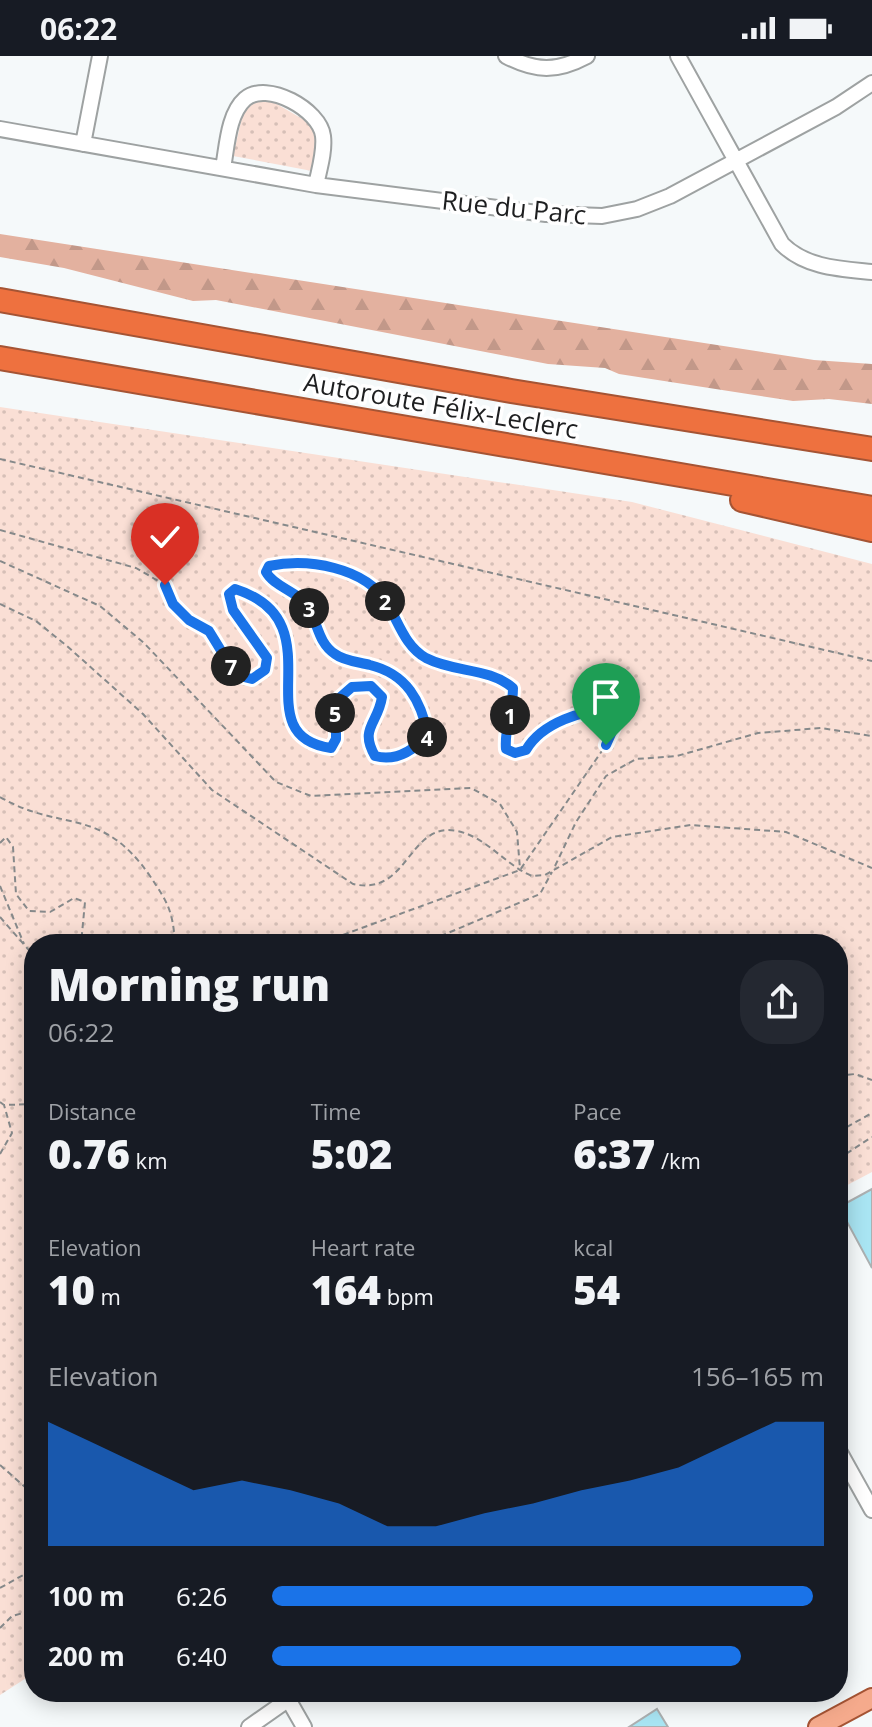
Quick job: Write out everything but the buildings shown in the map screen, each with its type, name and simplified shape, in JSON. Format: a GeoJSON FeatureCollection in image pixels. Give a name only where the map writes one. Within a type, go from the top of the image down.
{"type":"FeatureCollection","features":[{"type":"Feature","properties":{"kind":"highway","name":"Autoroute Félix-Leclerc"},"geometry":{"type":"LineString","coordinates":[[0,300],[872,449]]}},
{"type":"Feature","properties":{"kind":"highway","name":"Autoroute Félix-Leclerc"},"geometry":{"type":"LineString","coordinates":[[0,358],[872,508]]}},
{"type":"Feature","properties":{"kind":"highway"},"geometry":{"type":"LineString","coordinates":[[632,410],[872,435]]}},
{"type":"Feature","properties":{"kind":"highway"},"geometry":{"type":"LineString","coordinates":[[614,464],[696,490],[872,530]]}},
{"type":"Feature","properties":{"kind":"main road"},"geometry":{"type":"LineString","coordinates":[[818,1727],[872,1698]]}},
{"type":"Feature","properties":{"kind":"street"},"geometry":{"type":"LineString","coordinates":[[83,144],[100,56]]}},
{"type":"Feature","properties":{"kind":"street"},"geometry":{"type":"LineString","coordinates":[[506,56],[546,70],[564,67],[587,56]]}},
{"type":"Feature","properties":{"kind":"street"},"geometry":{"type":"LineString","coordinates":[[678,56],[735,161],[789,251],[829,267],[872,272]]}},
{"type":"Feature","properties":{"kind":"street","name":"Rue du Parc"},"geometry":{"type":"LineString","coordinates":[[0,129],[316,185],[546,214],[602,216],[654,203],[836,107],[872,83]]}},
{"type":"Feature","properties":{"kind":"street"},"geometry":{"type":"LineString","coordinates":[[223,168],[236,110],[252,94],[266,91],[308,113],[319,125],[323,142],[316,185]]}},
{"type":"Feature","properties":{"kind":"street"},"geometry":{"type":"LineString","coordinates":[[848,1467],[872,1510]]}},
{"type":"Feature","properties":{"kind":"street"},"geometry":{"type":"LineString","coordinates":[[249,1727],[285,1702]]}},
{"type":"Feature","properties":{"kind":"street"},"geometry":{"type":"LineString","coordinates":[[296,1702],[304,1727]]}},
{"type":"Feature","properties":{"kind":"path"},"geometry":{"type":"LineString","coordinates":[[0,459],[872,661]]}},
{"type":"Feature","properties":{"kind":"path"},"geometry":{"type":"LineString","coordinates":[[0,530],[136,568],[165,585],[173,604],[189,620],[209,631],[236,675],[252,679],[265,670],[267,658],[233,610],[229,594],[235,589],[251,594],[280,622],[290,647],[287,714],[301,737],[315,746],[331,748],[336,739],[336,701],[352,687],[371,686],[382,697],[379,714],[368,729],[367,743],[375,756],[385,759],[413,751],[428,735],[423,707],[405,682],[383,668],[337,656],[323,643],[307,605],[287,587],[269,578],[266,572],[269,566],[340,568],[366,580],[385,601],[412,648],[427,659],[499,676],[513,688],[513,708],[505,732],[506,749],[515,753],[526,750],[535,734],[554,725],[598,709],[614,712],[615,725],[606,745],[520,870],[345,934]]}},
{"type":"Feature","properties":{"kind":"path"},"geometry":{"type":"LineString","coordinates":[[0,561],[100,606],[144,643],[276,782],[311,796],[471,788],[500,804],[517,832],[520,870]]}},
{"type":"Feature","properties":{"kind":"path"},"geometry":{"type":"LineString","coordinates":[[0,604],[36,621],[67,646],[143,714],[212,790],[342,880],[359,886],[380,884],[398,872],[426,839],[448,830],[473,837],[520,870],[536,877],[612,837],[691,825],[786,832],[872,868]]}},
{"type":"Feature","properties":{"kind":"path"},"geometry":{"type":"LineString","coordinates":[[446,934],[540,894],[576,822],[606,776],[636,759],[677,756],[758,733],[821,728],[872,736]]}},
{"type":"Feature","properties":{"kind":"path"},"geometry":{"type":"LineString","coordinates":[[0,797],[17,806],[99,828],[130,848],[173,910],[174,934]]}},
{"type":"Feature","properties":{"kind":"path"},"geometry":{"type":"LineString","coordinates":[[0,843],[6,837],[13,847],[16,894],[29,911],[50,912],[74,898],[85,902],[82,934]]}},
{"type":"Feature","properties":{"kind":"path"},"geometry":{"type":"LineString","coordinates":[[0,886],[24,944]]}},
{"type":"Feature","properties":{"kind":"path"},"geometry":{"type":"LineString","coordinates":[[0,917],[24,944]]}},
{"type":"Feature","properties":{"kind":"path"},"geometry":{"type":"LineString","coordinates":[[848,1075],[872,1080]]}},
{"type":"Feature","properties":{"kind":"path"},"geometry":{"type":"LineString","coordinates":[[0,1102],[4,1105],[12,1133],[0,1154]]}},
{"type":"Feature","properties":{"kind":"path"},"geometry":{"type":"LineString","coordinates":[[4,1105],[24,1104]]}},
{"type":"Feature","properties":{"kind":"path"},"geometry":{"type":"LineString","coordinates":[[848,1126],[872,1113]]}},
{"type":"Feature","properties":{"kind":"path"},"geometry":{"type":"LineString","coordinates":[[848,1153],[872,1137]]}},
{"type":"Feature","properties":{"kind":"path"},"geometry":{"type":"LineString","coordinates":[[0,1465],[24,1486]]}},
{"type":"Feature","properties":{"kind":"path"},"geometry":{"type":"LineString","coordinates":[[0,1588],[24,1575]]}},
{"type":"Feature","properties":{"kind":"path"},"geometry":{"type":"LineString","coordinates":[[0,1628],[12,1616],[24,1613]]}},
{"type":"Feature","properties":{"kind":"shaded area"},"geometry":{"type":"Polygon","coordinates":[[[258,99],[270,100],[311,124],[316,139],[312,171],[233,156],[243,113],[258,99]]]}},
{"type":"Feature","properties":{"kind":"shaded area"},"geometry":{"type":"Polygon","coordinates":[[[0,407],[632,502],[872,564],[872,1172],[848,1185],[848,934],[24,934],[24,1679],[0,1695],[0,407]]]}},
{"type":"Feature","properties":{"kind":"green space"},"geometry":{"type":"Polygon","coordinates":[[[0,234],[814,360],[872,364],[872,404],[829,399],[793,401],[619,374],[605,368],[548,364],[216,300],[193,301],[64,268],[0,257],[0,234]]]}},
{"type":"Feature","properties":{"kind":"route"},"geometry":{"type":"LineString","coordinates":[[165,585],[173,604],[189,620],[209,631],[236,675],[252,679],[265,670],[267,658],[233,610],[229,594],[235,589],[251,594],[280,622],[290,647],[287,714],[301,737],[315,746],[331,748],[336,739],[336,701],[352,687],[371,686],[382,697],[379,714],[368,729],[367,743],[375,756],[385,759],[413,751],[428,735],[423,707],[405,682],[383,668],[337,656],[323,643],[307,605],[287,587],[269,578],[266,572],[269,566],[276,564],[340,568],[366,580],[385,601],[412,648],[427,659],[499,676],[513,688],[513,708],[505,732],[506,749],[515,753],[526,750],[535,734],[598,709],[614,712],[615,725],[606,745]]}}]}
